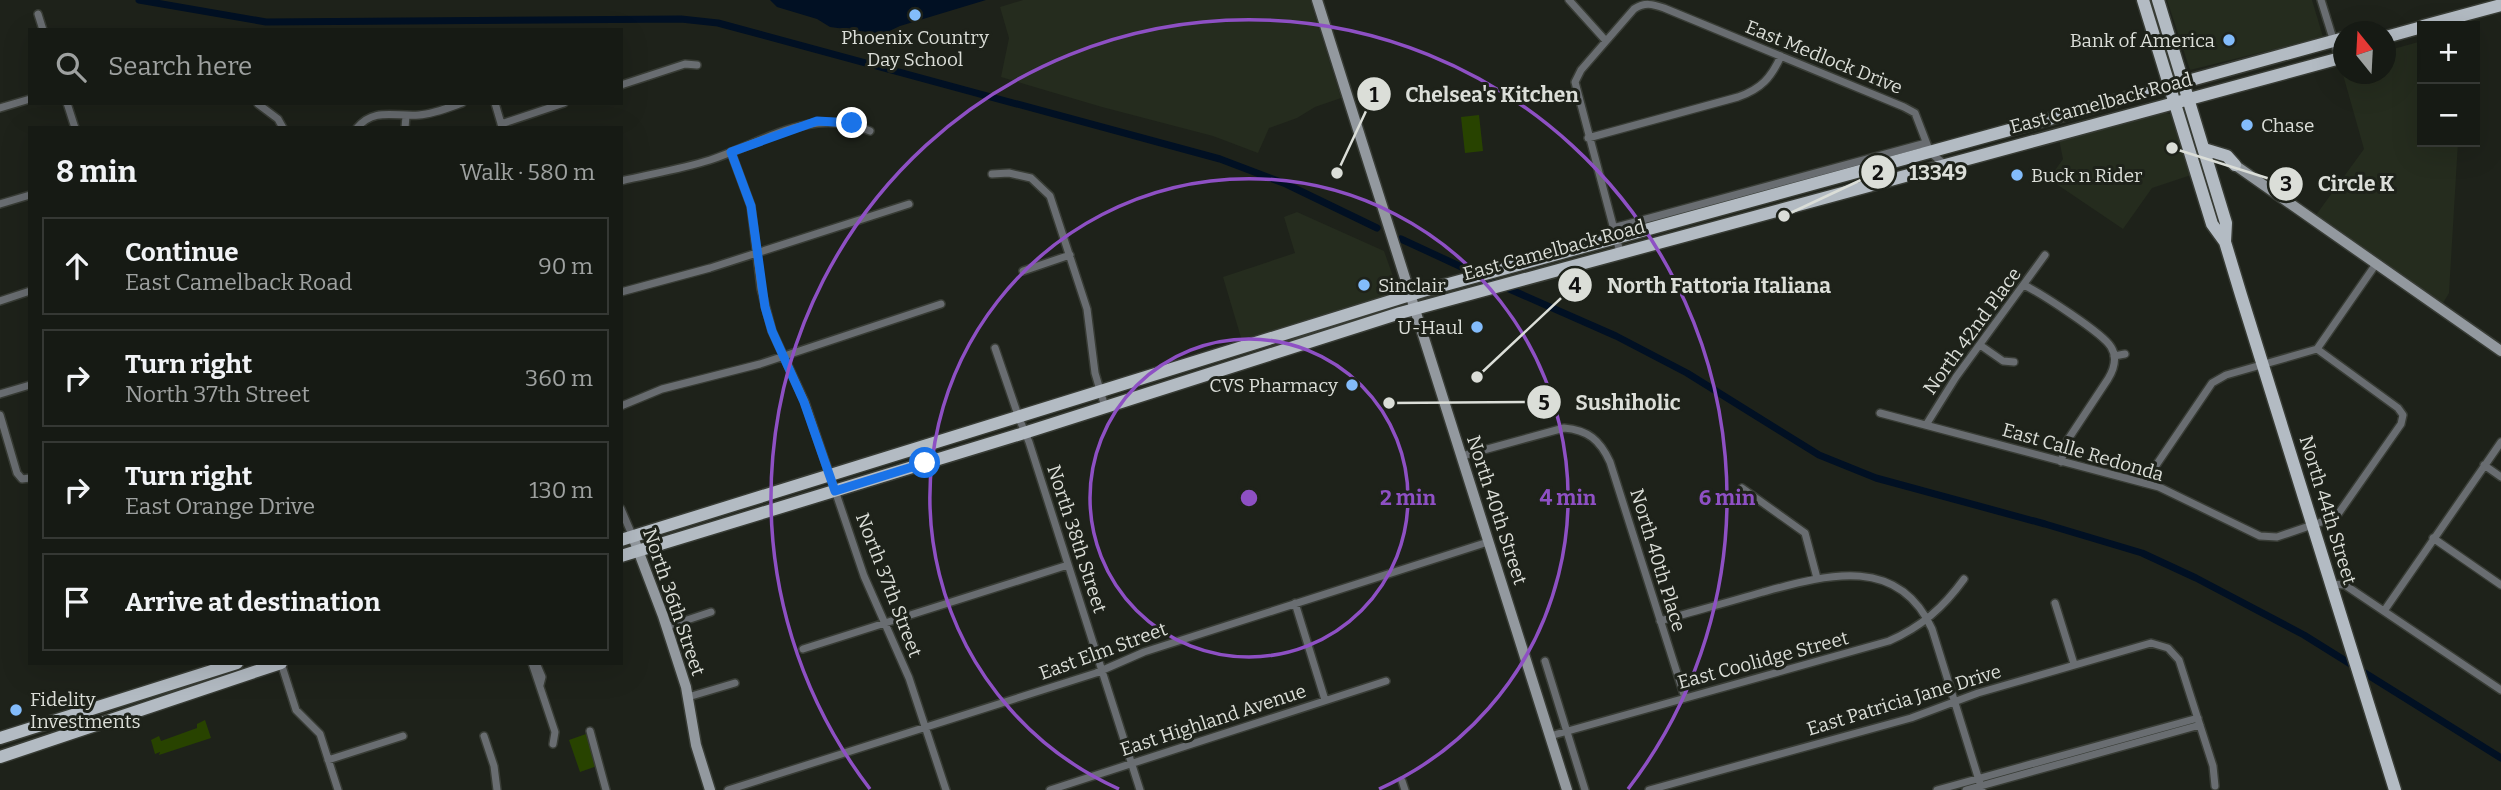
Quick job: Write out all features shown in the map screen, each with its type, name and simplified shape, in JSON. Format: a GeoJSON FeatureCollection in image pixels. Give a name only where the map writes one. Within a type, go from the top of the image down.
{"type":"FeatureCollection","features":[{"type":"Feature","properties":{"kind":"main road","name":"North 40th Street"},"geometry":{"type":"LineString","coordinates":[[1317,0],[1567,790]]}},
{"type":"Feature","properties":{"kind":"main road","name":"North 44th Street"},"geometry":{"type":"LineString","coordinates":[[2143,0],[2212,224],[2225,242],[2395,790]]}},
{"type":"Feature","properties":{"kind":"main road","name":"North 44th Street"},"geometry":{"type":"LineString","coordinates":[[2158,0],[2226,223],[2225,242]]}},
{"type":"Feature","properties":{"kind":"main road"},"geometry":{"type":"LineString","coordinates":[[2442,21],[2501,5]]}},
{"type":"Feature","properties":{"kind":"main road"},"geometry":{"type":"LineString","coordinates":[[2396,33],[2417,28]]}},
{"type":"Feature","properties":{"kind":"main road","name":"East Camelback Road"},"geometry":{"type":"LineString","coordinates":[[627,539],[1615,233],[2333,42]]}},
{"type":"Feature","properties":{"kind":"main road","name":"East Camelback Road"},"geometry":{"type":"LineString","coordinates":[[623,555],[1487,288],[2333,60]]}},
{"type":"Feature","properties":{"kind":"main road"},"geometry":{"type":"LineString","coordinates":[[2051,118],[2056,135]]}},
{"type":"Feature","properties":{"kind":"main road"},"geometry":{"type":"LineString","coordinates":[[2204,149],[2227,156],[2235,165],[2501,351]]}},
{"type":"Feature","properties":{"kind":"main road"},"geometry":{"type":"LineString","coordinates":[[2214,183],[2219,167],[2225,164],[2235,165]]}},
{"type":"Feature","properties":{"kind":"main road"},"geometry":{"type":"LineString","coordinates":[[1232,351],[1235,366]]}},
{"type":"Feature","properties":{"kind":"main road","name":"North 36th Street"},"geometry":{"type":"LineString","coordinates":[[627,539],[639,551],[666,627],[688,697],[696,745],[710,790]]}},
{"type":"Feature","properties":{"kind":"main road"},"geometry":{"type":"LineString","coordinates":[[0,738],[241,667],[261,665]]}},
{"type":"Feature","properties":{"kind":"main road"},"geometry":{"type":"LineString","coordinates":[[0,757],[107,722],[241,667]]}},
{"type":"Feature","properties":{"kind":"main road"},"geometry":{"type":"LineString","coordinates":[[102,706],[107,722]]}},
{"type":"Feature","properties":{"kind":"street"},"geometry":{"type":"LineString","coordinates":[[1569,0],[1606,41]]}},
{"type":"Feature","properties":{"kind":"street"},"geometry":{"type":"LineString","coordinates":[[2321,0],[2333,27]]}},
{"type":"Feature","properties":{"kind":"street","name":"East Medlock Drive"},"geometry":{"type":"LineString","coordinates":[[1588,138],[1575,82],[1577,76],[1634,9],[1650,3],[1915,113],[1928,148],[1945,165]]}},
{"type":"Feature","properties":{"kind":"street"},"geometry":{"type":"LineString","coordinates":[[38,14],[42,28]]}},
{"type":"Feature","properties":{"kind":"street"},"geometry":{"type":"LineString","coordinates":[[1620,252],[1588,138],[1755,91],[1770,78],[1781,56]]}},
{"type":"Feature","properties":{"kind":"street"},"geometry":{"type":"LineString","coordinates":[[623,84],[685,64],[696,65]]}},
{"type":"Feature","properties":{"kind":"street"},"geometry":{"type":"LineString","coordinates":[[0,108],[28,100]]}},
{"type":"Feature","properties":{"kind":"street"},"geometry":{"type":"LineString","coordinates":[[68,105],[74,126]]}},
{"type":"Feature","properties":{"kind":"street"},"geometry":{"type":"LineString","coordinates":[[259,105],[278,119],[282,126]]}},
{"type":"Feature","properties":{"kind":"street"},"geometry":{"type":"LineString","coordinates":[[360,126],[373,116],[385,113],[406,116],[455,105]]}},
{"type":"Feature","properties":{"kind":"street"},"geometry":{"type":"LineString","coordinates":[[496,105],[501,126],[559,105]]}},
{"type":"Feature","properties":{"kind":"street"},"geometry":{"type":"LineString","coordinates":[[405,126],[406,116]]}},
{"type":"Feature","properties":{"kind":"street"},"geometry":{"type":"LineString","coordinates":[[623,181],[695,164],[817,121],[852,123],[870,131]]}},
{"type":"Feature","properties":{"kind":"street","name":"North 37th Street"},"geometry":{"type":"LineString","coordinates":[[731,152],[751,206],[765,307],[831,475],[864,576],[908,678],[946,790]]}},
{"type":"Feature","properties":{"kind":"street"},"geometry":{"type":"LineString","coordinates":[[992,174],[1009,173],[1031,178],[1044,188],[1052,200],[1087,309],[1096,373],[1105,407]]}},
{"type":"Feature","properties":{"kind":"street"},"geometry":{"type":"LineString","coordinates":[[0,204],[28,196]]}},
{"type":"Feature","properties":{"kind":"street"},"geometry":{"type":"LineString","coordinates":[[623,291],[757,254],[909,204]]}},
{"type":"Feature","properties":{"kind":"street"},"geometry":{"type":"LineString","coordinates":[[1023,271],[1070,255]]}},
{"type":"Feature","properties":{"kind":"street","name":"North 42nd Place"},"geometry":{"type":"LineString","coordinates":[[1926,425],[2045,256]]}},
{"type":"Feature","properties":{"kind":"street"},"geometry":{"type":"LineString","coordinates":[[2144,483],[2212,383],[2226,375],[2317,349],[2376,264]]}},
{"type":"Feature","properties":{"kind":"street"},"geometry":{"type":"LineString","coordinates":[[2024,285],[2094,331],[2111,347],[2114,356],[2114,368],[2067,441],[2061,461]]}},
{"type":"Feature","properties":{"kind":"street"},"geometry":{"type":"LineString","coordinates":[[0,301],[28,292]]}},
{"type":"Feature","properties":{"kind":"street"},"geometry":{"type":"LineString","coordinates":[[623,404],[674,385],[746,368],[941,304]]}},
{"type":"Feature","properties":{"kind":"street"},"geometry":{"type":"LineString","coordinates":[[1980,345],[2003,360],[2014,362]]}},
{"type":"Feature","properties":{"kind":"street"},"geometry":{"type":"LineString","coordinates":[[995,348],[1019,418]]}},
{"type":"Feature","properties":{"kind":"street","name":"East Calle Redonda"},"geometry":{"type":"LineString","coordinates":[[1880,413],[2159,487],[2260,536],[2277,537],[2331,520],[2340,513],[2401,424],[2403,415],[2398,408],[2317,349]]}},
{"type":"Feature","properties":{"kind":"street"},"geometry":{"type":"LineString","coordinates":[[2114,356],[2125,354]]}},
{"type":"Feature","properties":{"kind":"street"},"geometry":{"type":"LineString","coordinates":[[0,394],[28,386]]}},
{"type":"Feature","properties":{"kind":"street"},"geometry":{"type":"LineString","coordinates":[[0,415],[18,473],[26,479]]}},
{"type":"Feature","properties":{"kind":"street","name":"North 38th Street"},"geometry":{"type":"LineString","coordinates":[[1019,418],[1140,790]]}},
{"type":"Feature","properties":{"kind":"street","name":"North 40th Place"},"geometry":{"type":"LineString","coordinates":[[1462,456],[1564,428],[1592,436],[1604,447],[1685,698]]}},
{"type":"Feature","properties":{"kind":"street"},"geometry":{"type":"LineString","coordinates":[[2384,611],[2501,442]]}},
{"type":"Feature","properties":{"kind":"street"},"geometry":{"type":"LineString","coordinates":[[2484,465],[2501,477]]}},
{"type":"Feature","properties":{"kind":"street"},"geometry":{"type":"LineString","coordinates":[[1742,488],[1805,533],[1817,578]]}},
{"type":"Feature","properties":{"kind":"street","name":"North 36th Street"},"geometry":{"type":"LineString","coordinates":[[623,519],[627,539]]}},
{"type":"Feature","properties":{"kind":"street"},"geometry":{"type":"LineString","coordinates":[[2433,538],[2501,585]]}},
{"type":"Feature","properties":{"kind":"street","name":"East Elm Street"},"geometry":{"type":"LineString","coordinates":[[729,790],[1102,671],[1143,652],[1488,542]]}},
{"type":"Feature","properties":{"kind":"street"},"geometry":{"type":"LineString","coordinates":[[803,649],[1068,565]]}},
{"type":"Feature","properties":{"kind":"street"},"geometry":{"type":"LineString","coordinates":[[1660,621],[1817,578],[1859,575],[1883,581],[1911,599],[1927,620],[1980,785]]}},
{"type":"Feature","properties":{"kind":"street","name":"East Coolidge Street"},"geometry":{"type":"LineString","coordinates":[[1550,736],[1879,644],[1900,636],[1927,620],[1943,606],[1964,579]]}},
{"type":"Feature","properties":{"kind":"street"},"geometry":{"type":"LineString","coordinates":[[2331,584],[2345,585],[2501,690]]}},
{"type":"Feature","properties":{"kind":"street"},"geometry":{"type":"LineString","coordinates":[[1295,603],[1325,700]]}},
{"type":"Feature","properties":{"kind":"street"},"geometry":{"type":"LineString","coordinates":[[2055,603],[2074,664]]}},
{"type":"Feature","properties":{"kind":"street"},"geometry":{"type":"LineString","coordinates":[[666,627],[712,612]]}},
{"type":"Feature","properties":{"kind":"street","name":"East Patricia Jane Drive"},"geometry":{"type":"LineString","coordinates":[[1649,790],[1911,718],[1978,693],[2143,645],[2160,644],[2177,656],[2199,721]]}},
{"type":"Feature","properties":{"kind":"street"},"geometry":{"type":"LineString","coordinates":[[1545,661],[1585,790]]}},
{"type":"Feature","properties":{"kind":"street"},"geometry":{"type":"LineString","coordinates":[[282,665],[296,710],[320,733],[338,790]]}},
{"type":"Feature","properties":{"kind":"street"},"geometry":{"type":"LineString","coordinates":[[535,665],[541,677],[555,732],[552,744]]}},
{"type":"Feature","properties":{"kind":"street","name":"East Highland Avenue"},"geometry":{"type":"LineString","coordinates":[[1050,790],[1386,681]]}},
{"type":"Feature","properties":{"kind":"street"},"geometry":{"type":"LineString","coordinates":[[688,697],[735,682]]}},
{"type":"Feature","properties":{"kind":"street"},"geometry":{"type":"LineString","coordinates":[[1966,790],[2044,764],[2199,721],[2213,766],[2215,786]]}},
{"type":"Feature","properties":{"kind":"street"},"geometry":{"type":"LineString","coordinates":[[590,731],[606,790]]}},
{"type":"Feature","properties":{"kind":"street"},"geometry":{"type":"LineString","coordinates":[[328,760],[403,736]]}},
{"type":"Feature","properties":{"kind":"street"},"geometry":{"type":"LineString","coordinates":[[484,736],[494,766],[497,790]]}},
{"type":"Feature","properties":{"kind":"street"},"geometry":{"type":"LineString","coordinates":[[1402,781],[1405,790]]}},
{"type":"Feature","properties":{"kind":"street"},"geometry":{"type":"LineString","coordinates":[[1937,790],[1980,785]]}},
{"type":"Feature","properties":{"kind":"shaded area"},"geometry":{"type":"Polygon","coordinates":[[[1023,0],[1310,0],[1341,98],[1269,128],[1258,153],[1213,136],[1001,77],[1009,38],[1000,7],[1023,0]]]}},
{"type":"Feature","properties":{"kind":"shaded area"},"geometry":{"type":"Polygon","coordinates":[[[2167,0],[2312,0],[2323,37],[2190,70],[2167,0]]]}},
{"type":"Feature","properties":{"kind":"shaded area"},"geometry":{"type":"Polygon","coordinates":[[[2417,42],[2417,147],[2458,147],[2449,293],[2443,303],[2316,215],[2364,149],[2346,84],[2396,84],[2396,48],[2417,42]]]}},
{"type":"Feature","properties":{"kind":"shaded area"},"geometry":{"type":"Polygon","coordinates":[[[2163,112],[2173,117],[2191,175],[2152,188],[2123,229],[2049,179],[2063,159],[2059,139],[2163,112]]]}},
{"type":"Feature","properties":{"kind":"shaded area"},"geometry":{"type":"Polygon","coordinates":[[[1297,212],[1384,251],[1396,285],[1393,293],[1242,341],[1223,277],[1295,253],[1284,217],[1297,212]]]}},
{"type":"Feature","properties":{"kind":"green space"},"geometry":{"type":"Polygon","coordinates":[[[1479,115],[1483,151],[1465,153],[1461,117],[1479,115]]]}},
{"type":"Feature","properties":{"kind":"green space"},"geometry":{"type":"Polygon","coordinates":[[[205,720],[211,738],[155,754],[151,740],[159,736],[161,741],[197,728],[197,724],[205,720]]]}},
{"type":"Feature","properties":{"kind":"green space"},"geometry":{"type":"Polygon","coordinates":[[[586,734],[597,766],[580,772],[569,740],[586,734]]]}},
{"type":"Feature","properties":{"kind":"water"},"geometry":{"type":"Polygon","coordinates":[[[770,0],[986,0],[900,26],[883,34],[830,27],[817,19],[777,7],[770,0]]]}},
{"type":"Feature","properties":{"kind":"waterway"},"geometry":{"type":"LineString","coordinates":[[139,0],[266,22],[681,19],[718,23],[1220,159],[1286,184],[1377,228]]}},
{"type":"Feature","properties":{"kind":"waterway"},"geometry":{"type":"LineString","coordinates":[[1401,239],[1468,270]]}},
{"type":"Feature","properties":{"kind":"waterway"},"geometry":{"type":"LineString","coordinates":[[1482,277],[1616,336],[1687,373],[1819,455],[1876,478],[2142,553],[2196,578],[2304,635],[2501,758]]}},
{"type":"Feature","properties":{"kind":"place","name":"Phoenix Country Day School"},"geometry":{"type":"Point","coordinates":[915,15]}},
{"type":"Feature","properties":{"kind":"place","name":"Bank of America"},"geometry":{"type":"Point","coordinates":[2229,40]}},
{"type":"Feature","properties":{"kind":"place","name":"Chase"},"geometry":{"type":"Point","coordinates":[2247,125]}},
{"type":"Feature","properties":{"kind":"place","name":"Circle K"},"geometry":{"type":"Point","coordinates":[2172,148]}},
{"type":"Feature","properties":{"kind":"place","name":"Chelsea's Kitchen"},"geometry":{"type":"Point","coordinates":[1337,173]}},
{"type":"Feature","properties":{"kind":"place","name":"Buck n Rider"},"geometry":{"type":"Point","coordinates":[2017,175]}},
{"type":"Feature","properties":{"kind":"place","name":"13349"},"geometry":{"type":"Point","coordinates":[1784,216]}},
{"type":"Feature","properties":{"kind":"place","name":"Sinclair"},"geometry":{"type":"Point","coordinates":[1364,285]}},
{"type":"Feature","properties":{"kind":"place","name":"U-Haul"},"geometry":{"type":"Point","coordinates":[1477,327]}},
{"type":"Feature","properties":{"kind":"place","name":"North Fattoria Italiana"},"geometry":{"type":"Point","coordinates":[1477,377]}},
{"type":"Feature","properties":{"kind":"place","name":"CVS Pharmacy"},"geometry":{"type":"Point","coordinates":[1352,385]}},
{"type":"Feature","properties":{"kind":"place","name":"Sushiholic"},"geometry":{"type":"Point","coordinates":[1389,403]}},
{"type":"Feature","properties":{"kind":"place","name":"Fidelity Investments"},"geometry":{"type":"Point","coordinates":[16,710]}},
{"type":"Feature","properties":{"kind":"route"},"geometry":{"type":"LineString","coordinates":[[852,123],[817,121],[731,152],[751,206],[759,274],[772,331],[804,402],[835,491],[925,463]]}}]}
